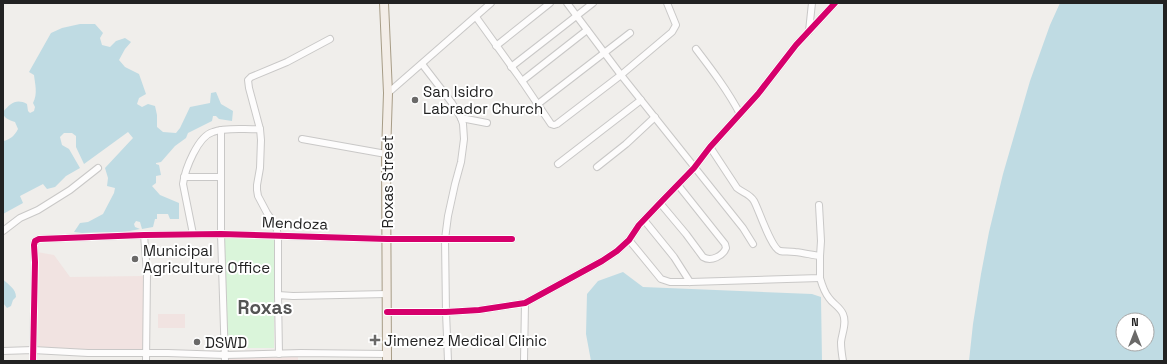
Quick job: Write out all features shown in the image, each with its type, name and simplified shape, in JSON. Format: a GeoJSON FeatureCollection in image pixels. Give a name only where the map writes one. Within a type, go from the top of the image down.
{"type":"FeatureCollection","features":[{"type":"Feature","properties":{"kind":"main road","name":"Roxas Street"},"geometry":{"type":"LineString","coordinates":[[384,3],[388,93],[386,154],[387,357]]}},
{"type":"Feature","properties":{"kind":"street"},"geometry":{"type":"LineString","coordinates":[[388,93],[491,3]]}},
{"type":"Feature","properties":{"kind":"street"},"geometry":{"type":"LineString","coordinates":[[496,46],[550,3]]}},
{"type":"Feature","properties":{"kind":"street"},"geometry":{"type":"LineString","coordinates":[[566,3],[621,75],[687,157],[694,168],[734,216],[753,244]]}},
{"type":"Feature","properties":{"kind":"street"},"geometry":{"type":"LineString","coordinates":[[511,67],[593,3]]}},
{"type":"Feature","properties":{"kind":"street"},"geometry":{"type":"LineString","coordinates":[[476,17],[551,124],[556,125],[621,75],[672,32],[676,25],[667,3]]}},
{"type":"Feature","properties":{"kind":"street"},"geometry":{"type":"LineString","coordinates":[[809,30],[812,3]]}},
{"type":"Feature","properties":{"kind":"street"},"geometry":{"type":"LineString","coordinates":[[387,312],[446,312],[479,310],[525,303],[542,295],[617,251],[644,220],[694,168],[796,45],[834,3]]}},
{"type":"Feature","properties":{"kind":"street"},"geometry":{"type":"LineString","coordinates":[[522,81],[586,30]]}},
{"type":"Feature","properties":{"kind":"street"},"geometry":{"type":"LineString","coordinates":[[538,104],[630,33]]}},
{"type":"Feature","properties":{"kind":"street"},"geometry":{"type":"LineString","coordinates":[[279,354],[278,236],[276,226],[266,213],[258,196],[257,185],[260,168],[261,140],[260,129],[248,80],[251,77],[287,62],[330,39]]}},
{"type":"Feature","properties":{"kind":"street"},"geometry":{"type":"LineString","coordinates":[[696,49],[731,97],[740,114]]}},
{"type":"Feature","properties":{"kind":"street"},"geometry":{"type":"LineString","coordinates":[[422,64],[452,103],[461,118],[464,139],[462,156],[448,216],[445,239],[448,361]]}},
{"type":"Feature","properties":{"kind":"street"},"geometry":{"type":"LineString","coordinates":[[558,164],[641,100]]}},
{"type":"Feature","properties":{"kind":"street"},"geometry":{"type":"LineString","coordinates":[[597,167],[626,144],[655,117]]}},
{"type":"Feature","properties":{"kind":"street"},"geometry":{"type":"LineString","coordinates":[[461,118],[487,123]]}},
{"type":"Feature","properties":{"kind":"street"},"geometry":{"type":"LineString","coordinates":[[193,234],[183,184],[184,177],[193,154],[200,143],[212,132],[221,130],[260,129]]}},
{"type":"Feature","properties":{"kind":"street"},"geometry":{"type":"LineString","coordinates":[[221,130],[221,234],[225,358]]}},
{"type":"Feature","properties":{"kind":"street"},"geometry":{"type":"LineString","coordinates":[[302,139],[386,154]]}},
{"type":"Feature","properties":{"kind":"street"},"geometry":{"type":"LineString","coordinates":[[710,147],[737,188],[753,200],[771,240],[778,250],[820,256]]}},
{"type":"Feature","properties":{"kind":"street"},"geometry":{"type":"LineString","coordinates":[[3,231],[20,218],[38,210],[70,190],[98,168]]}},
{"type":"Feature","properties":{"kind":"street"},"geometry":{"type":"LineString","coordinates":[[184,177],[221,177]]}},
{"type":"Feature","properties":{"kind":"street"},"geometry":{"type":"LineString","coordinates":[[660,203],[703,257],[706,259],[713,259],[724,253],[726,248],[725,244],[678,185]]}},
{"type":"Feature","properties":{"kind":"street"},"geometry":{"type":"LineString","coordinates":[[819,205],[822,241],[820,278],[823,288],[829,298],[839,308],[844,317],[841,344],[844,361]]}},
{"type":"Feature","properties":{"kind":"street"},"geometry":{"type":"LineString","coordinates":[[644,220],[674,257],[690,282]]}},
{"type":"Feature","properties":{"kind":"street","name":"Mendoza"},"geometry":{"type":"LineString","coordinates":[[33,350],[34,245],[35,241],[38,239],[221,234],[387,239],[512,239]]}},
{"type":"Feature","properties":{"kind":"street"},"geometry":{"type":"LineString","coordinates":[[144,235],[147,272],[146,361]]}},
{"type":"Feature","properties":{"kind":"street"},"geometry":{"type":"LineString","coordinates":[[628,240],[661,279],[670,282],[820,278]]}},
{"type":"Feature","properties":{"kind":"street"},"geometry":{"type":"LineString","coordinates":[[278,296],[387,294]]}},
{"type":"Feature","properties":{"kind":"street"},"geometry":{"type":"LineString","coordinates":[[524,361],[525,303]]}},
{"type":"Feature","properties":{"kind":"street"},"geometry":{"type":"LineString","coordinates":[[33,350],[33,361]]}},
{"type":"Feature","properties":{"kind":"street"},"geometry":{"type":"LineString","coordinates":[[3,351],[33,350],[88,353],[168,353],[225,358],[301,353],[387,357]]}},
{"type":"Feature","properties":{"kind":"street"},"geometry":{"type":"LineString","coordinates":[[301,353],[301,361]]}},
{"type":"Feature","properties":{"kind":"shaded area"},"geometry":{"type":"Polygon","coordinates":[[[37,252],[54,255],[70,277],[143,276],[143,351],[37,349],[37,252]]]}},
{"type":"Feature","properties":{"kind":"shaded area"},"geometry":{"type":"Polygon","coordinates":[[[158,314],[185,314],[185,328],[158,328],[158,314]]]}},
{"type":"Feature","properties":{"kind":"shaded area"},"geometry":{"type":"Polygon","coordinates":[[[298,354],[298,361],[226,361],[226,355],[298,354]]]}},
{"type":"Feature","properties":{"kind":"green space"},"geometry":{"type":"Polygon","coordinates":[[[225,236],[274,240],[274,348],[225,348],[225,236]]]}},
{"type":"Feature","properties":{"kind":"water"},"geometry":{"type":"Polygon","coordinates":[[[1060,3],[1164,3],[1164,361],[969,361],[973,324],[989,232],[1003,174],[1030,81],[1050,25],[1060,3]]]}},
{"type":"Feature","properties":{"kind":"water"},"geometry":{"type":"Polygon","coordinates":[[[80,24],[95,24],[103,33],[100,38],[102,45],[110,47],[116,41],[125,38],[131,42],[119,60],[125,67],[139,74],[146,94],[139,98],[137,104],[142,107],[148,104],[155,106],[157,127],[163,132],[176,133],[190,107],[210,103],[211,93],[216,92],[221,104],[233,111],[232,121],[219,119],[216,116],[213,116],[212,121],[188,133],[186,138],[175,146],[161,162],[156,163],[159,165],[161,175],[156,176],[156,183],[152,186],[160,195],[179,203],[179,219],[170,219],[168,214],[157,214],[157,219],[155,219],[153,227],[142,229],[140,222],[136,221],[134,224],[135,227],[140,229],[115,234],[105,232],[74,232],[80,223],[88,222],[103,214],[115,188],[107,186],[108,178],[105,168],[133,138],[128,132],[84,164],[76,147],[76,136],[72,133],[64,133],[60,137],[62,145],[69,149],[80,168],[66,176],[55,187],[47,189],[43,184],[20,196],[23,203],[3,214],[3,141],[12,137],[18,129],[15,122],[5,117],[3,112],[11,104],[16,102],[23,102],[27,104],[28,111],[30,113],[34,111],[35,107],[33,103],[36,93],[34,75],[29,72],[51,33],[62,28],[80,24]]]}},
{"type":"Feature","properties":{"kind":"water"},"geometry":{"type":"Polygon","coordinates":[[[623,272],[643,287],[812,294],[821,297],[822,361],[591,361],[586,334],[587,294],[598,281],[623,272]]]}},
{"type":"Feature","properties":{"kind":"water"},"geometry":{"type":"Polygon","coordinates":[[[3,279],[16,294],[11,306],[7,308],[3,303],[3,279]]]}},
{"type":"Feature","properties":{"kind":"cycle path"},"geometry":{"type":"LineString","coordinates":[[387,312],[446,312],[479,310],[525,303],[602,261],[617,251],[629,240],[639,225],[694,168],[710,147],[758,94],[796,45],[835,3]]}},
{"type":"Feature","properties":{"kind":"cycle path"},"geometry":{"type":"LineString","coordinates":[[33,361],[34,245],[35,241],[39,239],[221,234],[387,239],[512,239]]}},
{"type":"Feature","properties":{"kind":"place","name":"San Isidro Labrador Church"},"geometry":{"type":"Point","coordinates":[415,100]}},
{"type":"Feature","properties":{"kind":"place","name":"Municipal Agriculture Office"},"geometry":{"type":"Point","coordinates":[135,259]}},
{"type":"Feature","properties":{"kind":"place","name":"Jimenez Medical Clinic"},"geometry":{"type":"Point","coordinates":[375,340]}},
{"type":"Feature","properties":{"kind":"place","name":"DSWD"},"geometry":{"type":"Point","coordinates":[197,342]}},
{"type":"Feature","properties":{"kind":"district","name":"Roxas"},"geometry":{"type":"Point","coordinates":[265,307]}}]}
